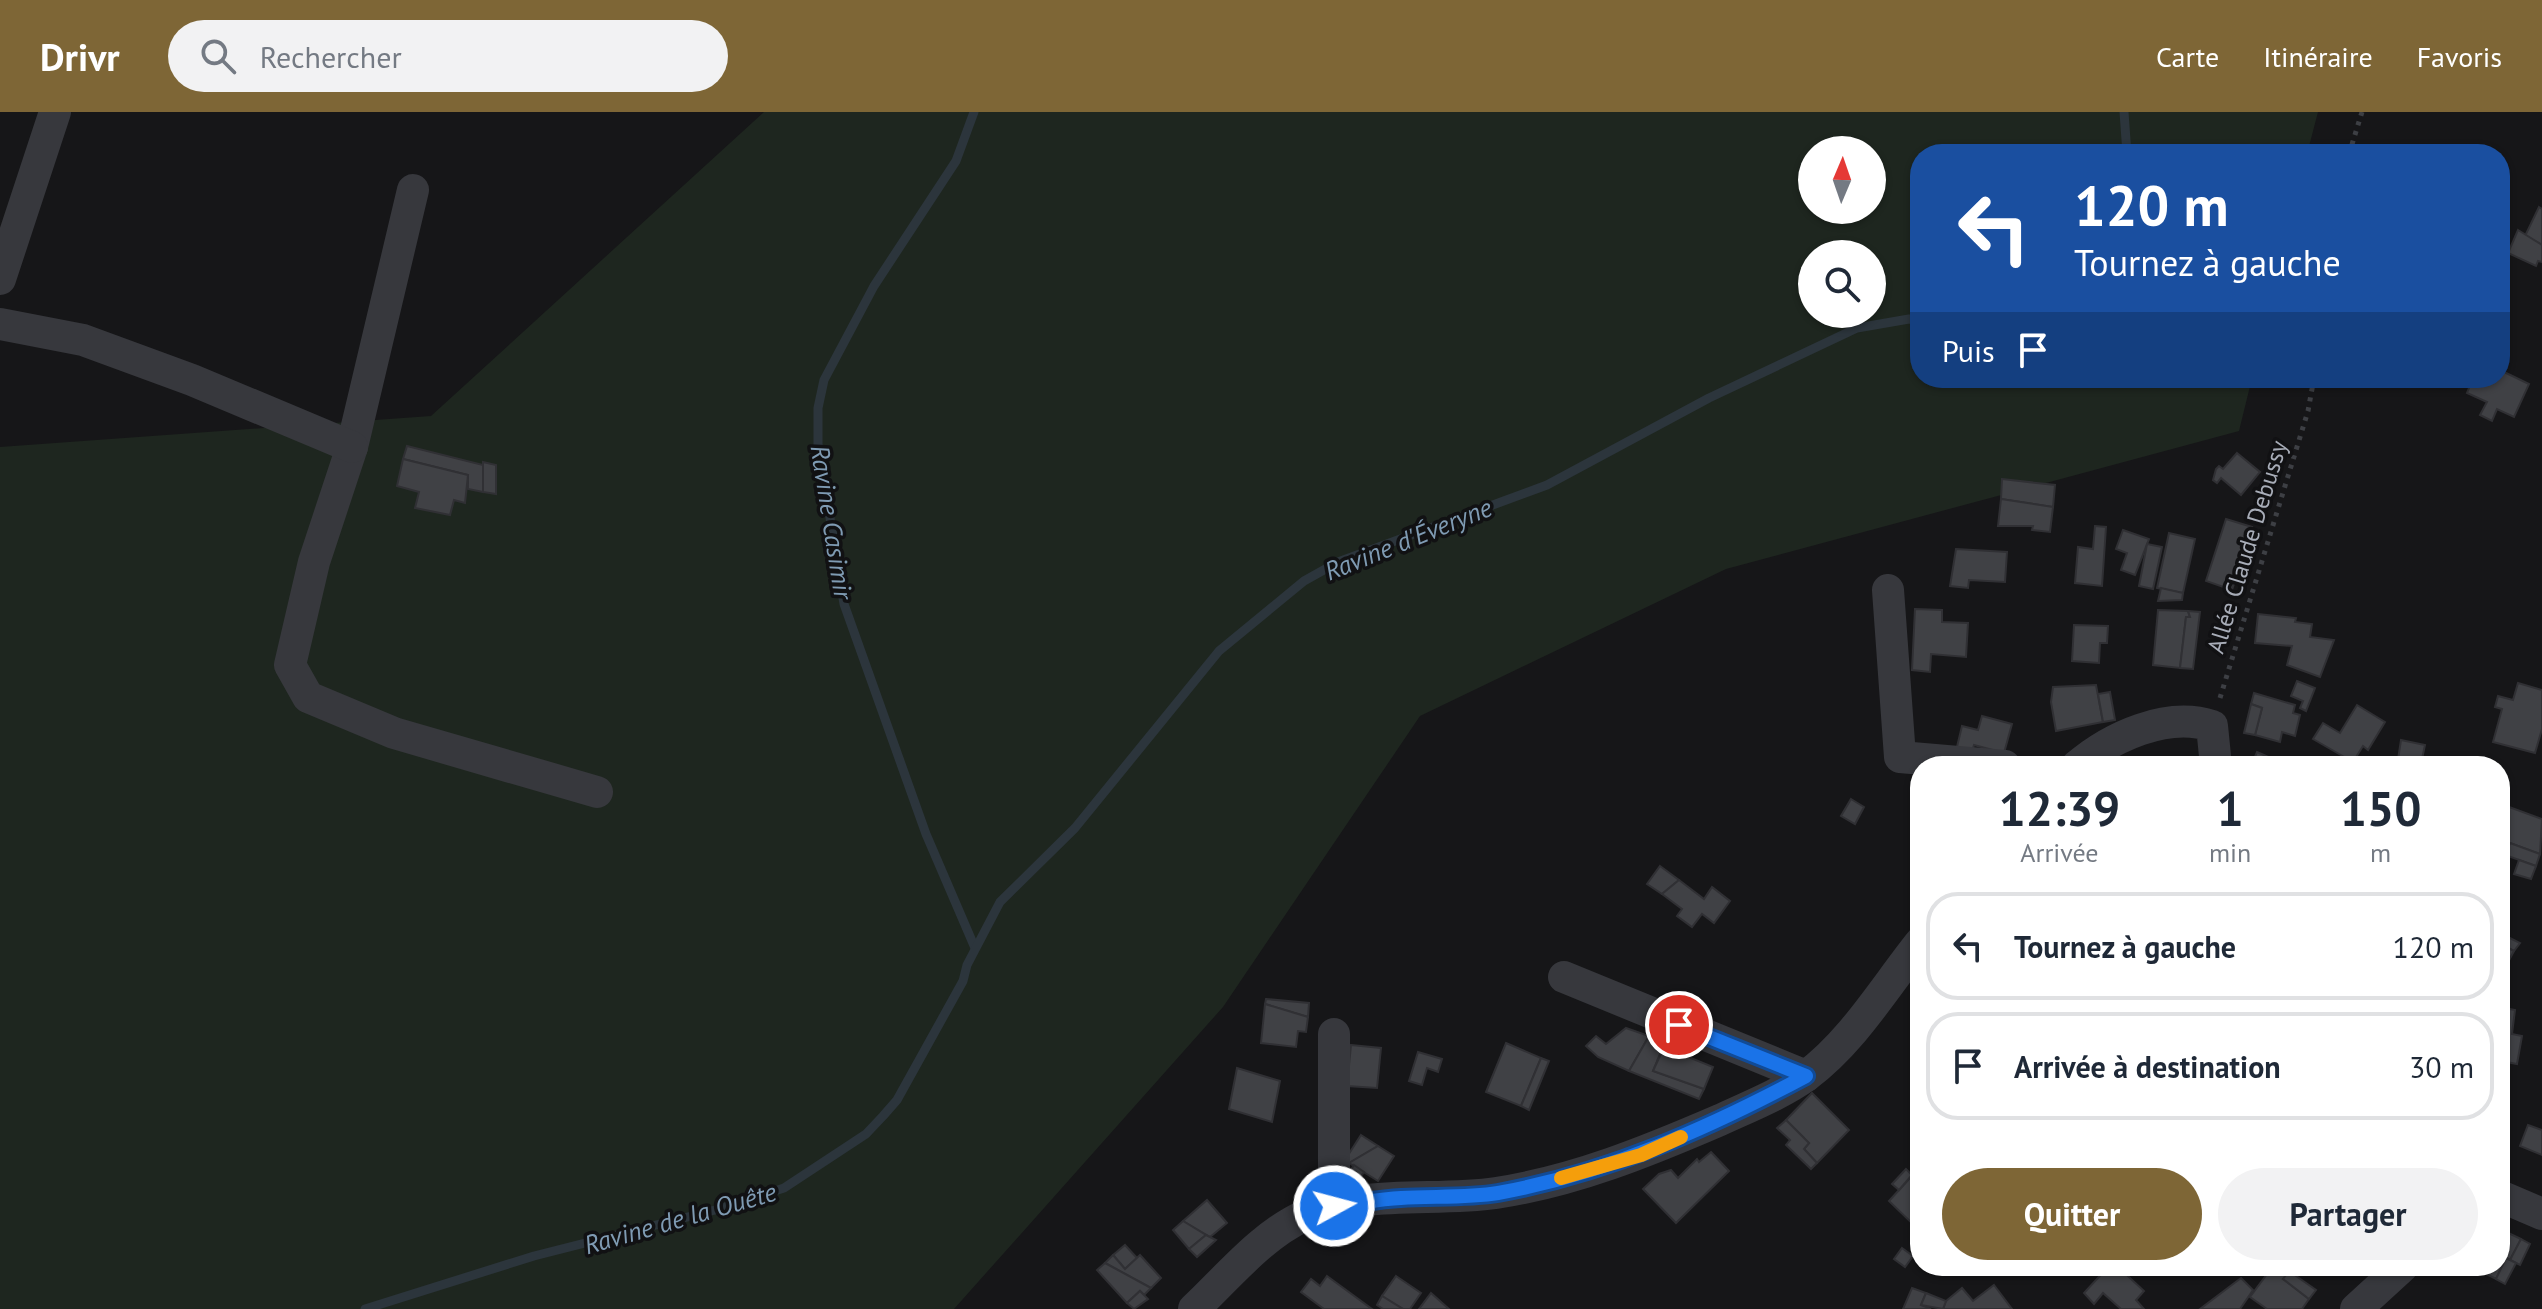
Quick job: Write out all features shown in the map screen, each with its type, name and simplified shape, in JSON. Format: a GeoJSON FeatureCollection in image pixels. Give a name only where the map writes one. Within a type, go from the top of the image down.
{"type":"FeatureCollection","features":[{"type":"Feature","properties":{"kind":"street"},"geometry":{"type":"LineString","coordinates":[[0,279],[55,112]]}},
{"type":"Feature","properties":{"kind":"street"},"geometry":{"type":"LineString","coordinates":[[413,190],[352,447],[314,562],[290,665],[308,697],[394,733],[597,792]]}},
{"type":"Feature","properties":{"kind":"street"},"geometry":{"type":"LineString","coordinates":[[0,324],[83,340],[192,380],[352,447]]}},
{"type":"Feature","properties":{"kind":"street"},"geometry":{"type":"LineString","coordinates":[[1888,590],[1900,757],[1910,758]]}},
{"type":"Feature","properties":{"kind":"street"},"geometry":{"type":"LineString","coordinates":[[2092,756],[2119,738],[2171,721],[2195,720],[2212,726],[2215,756]]}},
{"type":"Feature","properties":{"kind":"street"},"geometry":{"type":"LineString","coordinates":[[1194,1309],[1280,1230],[1305,1215],[1334,1206],[1397,1198],[1495,1193],[1567,1177],[1641,1155],[1749,1107],[1806,1076],[1856,1027],[1910,956]]}},
{"type":"Feature","properties":{"kind":"street"},"geometry":{"type":"LineString","coordinates":[[1564,977],[1806,1076]]}},
{"type":"Feature","properties":{"kind":"street"},"geometry":{"type":"LineString","coordinates":[[1334,1034],[1334,1206]]}},
{"type":"Feature","properties":{"kind":"street"},"geometry":{"type":"LineString","coordinates":[[2510,1200],[2542,1214]]}},
{"type":"Feature","properties":{"kind":"street"},"geometry":{"type":"LineString","coordinates":[[2356,1309],[2392,1276]]}},
{"type":"Feature","properties":{"kind":"path"},"geometry":{"type":"LineString","coordinates":[[2352,144],[2362,112]]}},
{"type":"Feature","properties":{"kind":"path","name":"Allée Claude Debussy"},"geometry":{"type":"LineString","coordinates":[[2212,726],[2308,411],[2312,388]]}},
{"type":"Feature","properties":{"kind":"shaded area"},"geometry":{"type":"Polygon","coordinates":[[[764,112],[2318,112],[2310,144],[1910,144],[1910,388],[2250,388],[2239,431],[1726,569],[1420,716],[1223,1007],[954,1309],[0,1309],[0,447],[431,416],[764,112]]]}},
{"type":"Feature","properties":{"kind":"building"},"geometry":{"type":"Polygon","coordinates":[[[2539,207],[2542,209],[2542,245],[2525,236],[2539,207]]]}},
{"type":"Feature","properties":{"kind":"building"},"geometry":{"type":"Polygon","coordinates":[[[2518,230],[2542,245],[2542,262],[2538,261],[2536,266],[2510,254],[2518,230]]]}},
{"type":"Feature","properties":{"kind":"building"},"geometry":{"type":"Polygon","coordinates":[[[2510,375],[2529,384],[2514,417],[2497,409],[2492,421],[2480,415],[2487,402],[2467,393],[2469,388],[2510,388],[2510,375]]]}},
{"type":"Feature","properties":{"kind":"building"},"geometry":{"type":"Polygon","coordinates":[[[407,446],[483,465],[483,492],[468,489],[468,475],[403,459],[407,446]]]}},
{"type":"Feature","properties":{"kind":"building"},"geometry":{"type":"Polygon","coordinates":[[[2237,453],[2260,472],[2241,495],[2221,478],[2217,483],[2213,480],[2216,469],[2219,466],[2223,469],[2237,453]]]}},
{"type":"Feature","properties":{"kind":"building"},"geometry":{"type":"Polygon","coordinates":[[[403,459],[468,475],[465,503],[454,500],[450,515],[415,508],[419,492],[397,486],[403,459]]]}},
{"type":"Feature","properties":{"kind":"building"},"geometry":{"type":"Polygon","coordinates":[[[483,462],[496,465],[496,494],[483,492],[483,462]]]}},
{"type":"Feature","properties":{"kind":"building"},"geometry":{"type":"Polygon","coordinates":[[[2002,479],[2055,485],[2053,507],[2001,499],[2002,479]]]}},
{"type":"Feature","properties":{"kind":"building"},"geometry":{"type":"Polygon","coordinates":[[[2001,499],[2053,507],[2050,532],[2032,530],[2033,526],[1998,526],[2001,499]]]}},
{"type":"Feature","properties":{"kind":"building"},"geometry":{"type":"Polygon","coordinates":[[[2226,519],[2252,527],[2232,590],[2206,581],[2226,519]]]}},
{"type":"Feature","properties":{"kind":"building"},"geometry":{"type":"Polygon","coordinates":[[[2095,526],[2106,527],[2102,586],[2075,583],[2078,547],[2093,549],[2095,526]]]}},
{"type":"Feature","properties":{"kind":"building"},"geometry":{"type":"Polygon","coordinates":[[[2123,530],[2149,539],[2135,575],[2121,570],[2127,553],[2116,549],[2123,530]]]}},
{"type":"Feature","properties":{"kind":"building"},"geometry":{"type":"Polygon","coordinates":[[[2169,533],[2195,539],[2183,593],[2157,588],[2169,533]]]}},
{"type":"Feature","properties":{"kind":"building"},"geometry":{"type":"Polygon","coordinates":[[[2147,544],[2162,547],[2153,589],[2139,586],[2147,544]]]}},
{"type":"Feature","properties":{"kind":"building"},"geometry":{"type":"Polygon","coordinates":[[[1956,549],[2007,552],[2005,582],[1969,580],[1968,588],[1950,586],[1956,549]]]}},
{"type":"Feature","properties":{"kind":"building"},"geometry":{"type":"Polygon","coordinates":[[[2161,588],[2183,593],[2182,600],[2158,601],[2161,588]]]}},
{"type":"Feature","properties":{"kind":"building"},"geometry":{"type":"Polygon","coordinates":[[[1915,609],[1942,610],[1942,622],[1968,623],[1966,657],[1931,654],[1930,672],[1912,670],[1915,609]]]}},
{"type":"Feature","properties":{"kind":"building"},"geometry":{"type":"Polygon","coordinates":[[[2158,610],[2188,611],[2190,617],[2186,617],[2180,668],[2153,665],[2158,610]]]}},
{"type":"Feature","properties":{"kind":"building"},"geometry":{"type":"Polygon","coordinates":[[[2188,611],[2200,612],[2193,669],[2180,668],[2186,617],[2190,617],[2188,611]]]}},
{"type":"Feature","properties":{"kind":"building"},"geometry":{"type":"Polygon","coordinates":[[[2258,614],[2296,618],[2295,622],[2312,624],[2310,637],[2334,640],[2320,677],[2287,665],[2292,646],[2255,643],[2258,614]]]}},
{"type":"Feature","properties":{"kind":"building"},"geometry":{"type":"Polygon","coordinates":[[[2074,625],[2108,626],[2107,643],[2100,643],[2099,663],[2072,661],[2074,625]]]}},
{"type":"Feature","properties":{"kind":"building"},"geometry":{"type":"Polygon","coordinates":[[[2297,681],[2315,688],[2306,711],[2300,708],[2303,701],[2291,696],[2297,681]]]}},
{"type":"Feature","properties":{"kind":"building"},"geometry":{"type":"Polygon","coordinates":[[[2518,683],[2542,690],[2542,729],[2535,753],[2493,742],[2502,709],[2495,707],[2498,696],[2513,700],[2518,683]]]}},
{"type":"Feature","properties":{"kind":"building"},"geometry":{"type":"Polygon","coordinates":[[[2096,685],[2103,722],[2056,731],[2051,702],[2053,687],[2096,685]]]}},
{"type":"Feature","properties":{"kind":"building"},"geometry":{"type":"Polygon","coordinates":[[[2110,692],[2115,720],[2103,722],[2098,694],[2110,692]]]}},
{"type":"Feature","properties":{"kind":"building"},"geometry":{"type":"Polygon","coordinates":[[[2254,693],[2295,705],[2293,713],[2300,715],[2295,736],[2282,732],[2280,742],[2255,735],[2262,708],[2251,704],[2254,693]]]}},
{"type":"Feature","properties":{"kind":"building"},"geometry":{"type":"Polygon","coordinates":[[[2251,704],[2262,708],[2255,735],[2244,733],[2251,704]]]}},
{"type":"Feature","properties":{"kind":"building"},"geometry":{"type":"Polygon","coordinates":[[[2357,705],[2385,722],[2368,750],[2363,746],[2357,756],[2343,756],[2313,739],[2323,723],[2340,733],[2357,705]]]}},
{"type":"Feature","properties":{"kind":"building"},"geometry":{"type":"Polygon","coordinates":[[[1982,716],[2012,724],[2004,753],[1974,745],[1971,755],[1956,751],[1962,726],[1978,730],[1982,716]]]}},
{"type":"Feature","properties":{"kind":"building"},"geometry":{"type":"Polygon","coordinates":[[[2401,740],[2425,745],[2423,756],[2399,756],[2401,740]]]}},
{"type":"Feature","properties":{"kind":"building"},"geometry":{"type":"Polygon","coordinates":[[[1851,799],[1864,807],[1855,824],[1841,816],[1851,799]]]}},
{"type":"Feature","properties":{"kind":"building"},"geometry":{"type":"Polygon","coordinates":[[[2510,807],[2542,819],[2540,854],[2510,843],[2510,807]]]}},
{"type":"Feature","properties":{"kind":"building"},"geometry":{"type":"Polygon","coordinates":[[[2510,843],[2540,854],[2536,866],[2510,857],[2510,843]]]}},
{"type":"Feature","properties":{"kind":"building"},"geometry":{"type":"Polygon","coordinates":[[[2519,860],[2536,866],[2531,879],[2514,874],[2519,860]]]}},
{"type":"Feature","properties":{"kind":"building"},"geometry":{"type":"Polygon","coordinates":[[[1660,866],[1679,880],[1662,894],[1647,884],[1660,866]]]}},
{"type":"Feature","properties":{"kind":"building"},"geometry":{"type":"Polygon","coordinates":[[[1679,880],[1704,899],[1712,887],[1730,901],[1714,923],[1702,914],[1692,927],[1677,916],[1682,909],[1662,894],[1679,880]]]}},
{"type":"Feature","properties":{"kind":"building"},"geometry":{"type":"Polygon","coordinates":[[[2510,938],[2520,943],[2514,951],[2510,949],[2510,938]]]}},
{"type":"Feature","properties":{"kind":"building"},"geometry":{"type":"Polygon","coordinates":[[[1266,999],[1309,1003],[1308,1017],[1265,1004],[1266,999]]]}},
{"type":"Feature","properties":{"kind":"building"},"geometry":{"type":"Polygon","coordinates":[[[1265,1004],[1308,1017],[1306,1032],[1298,1031],[1296,1047],[1261,1043],[1265,1004]]]}},
{"type":"Feature","properties":{"kind":"building"},"geometry":{"type":"Polygon","coordinates":[[[2510,1009],[2515,1010],[2512,1034],[2522,1036],[2517,1064],[2510,1063],[2510,1009]]]}},
{"type":"Feature","properties":{"kind":"building"},"geometry":{"type":"Polygon","coordinates":[[[1626,1028],[1649,1036],[1629,1071],[1598,1057],[1586,1046],[1596,1036],[1606,1044],[1626,1028]]]}},
{"type":"Feature","properties":{"kind":"building"},"geometry":{"type":"Polygon","coordinates":[[[1649,1036],[1665,1042],[1653,1071],[1704,1089],[1699,1099],[1629,1071],[1649,1036]]]}},
{"type":"Feature","properties":{"kind":"building"},"geometry":{"type":"Polygon","coordinates":[[[1506,1043],[1541,1058],[1521,1106],[1486,1092],[1506,1043]]]}},
{"type":"Feature","properties":{"kind":"building"},"geometry":{"type":"Polygon","coordinates":[[[1351,1045],[1381,1048],[1377,1088],[1347,1086],[1351,1045]]]}},
{"type":"Feature","properties":{"kind":"building"},"geometry":{"type":"Polygon","coordinates":[[[1664,1047],[1713,1067],[1704,1089],[1653,1071],[1664,1047]]]}},
{"type":"Feature","properties":{"kind":"building"},"geometry":{"type":"Polygon","coordinates":[[[1418,1052],[1442,1059],[1438,1072],[1427,1068],[1422,1085],[1409,1081],[1418,1052]]]}},
{"type":"Feature","properties":{"kind":"building"},"geometry":{"type":"Polygon","coordinates":[[[1541,1058],[1549,1061],[1529,1110],[1521,1106],[1541,1058]]]}},
{"type":"Feature","properties":{"kind":"building"},"geometry":{"type":"Polygon","coordinates":[[[1237,1068],[1280,1081],[1272,1122],[1229,1109],[1237,1068]]]}},
{"type":"Feature","properties":{"kind":"building"},"geometry":{"type":"Polygon","coordinates":[[[1812,1093],[1849,1130],[1817,1163],[1804,1149],[1809,1143],[1786,1120],[1812,1093]]]}},
{"type":"Feature","properties":{"kind":"building"},"geometry":{"type":"Polygon","coordinates":[[[1786,1120],[1809,1143],[1804,1149],[1817,1163],[1811,1169],[1786,1145],[1790,1140],[1777,1128],[1786,1120]]]}},
{"type":"Feature","properties":{"kind":"building"},"geometry":{"type":"Polygon","coordinates":[[[2528,1125],[2542,1130],[2542,1155],[2520,1146],[2528,1125]]]}},
{"type":"Feature","properties":{"kind":"building"},"geometry":{"type":"Polygon","coordinates":[[[1361,1135],[1378,1146],[1349,1163],[1345,1160],[1361,1135]]]}},
{"type":"Feature","properties":{"kind":"building"},"geometry":{"type":"Polygon","coordinates":[[[1378,1146],[1394,1156],[1378,1181],[1349,1163],[1378,1146]]]}},
{"type":"Feature","properties":{"kind":"building"},"geometry":{"type":"Polygon","coordinates":[[[1711,1152],[1729,1171],[1676,1223],[1643,1189],[1659,1174],[1671,1170],[1678,1178],[1697,1159],[1699,1162],[1711,1152]]]}},
{"type":"Feature","properties":{"kind":"building"},"geometry":{"type":"Polygon","coordinates":[[[1354,1165],[1364,1172],[1355,1185],[1336,1182],[1348,1174],[1354,1165]]]}},
{"type":"Feature","properties":{"kind":"building"},"geometry":{"type":"Polygon","coordinates":[[[1906,1169],[1910,1173],[1899,1190],[1892,1184],[1906,1169]]]}},
{"type":"Feature","properties":{"kind":"building"},"geometry":{"type":"Polygon","coordinates":[[[1910,1178],[1910,1221],[1889,1201],[1910,1178]]]}},
{"type":"Feature","properties":{"kind":"building"},"geometry":{"type":"Polygon","coordinates":[[[1207,1200],[1227,1223],[1210,1237],[1183,1221],[1207,1200]]]}},
{"type":"Feature","properties":{"kind":"building"},"geometry":{"type":"Polygon","coordinates":[[[1183,1221],[1206,1235],[1189,1249],[1173,1230],[1183,1221]]]}},
{"type":"Feature","properties":{"kind":"building"},"geometry":{"type":"Polygon","coordinates":[[[2510,1234],[2521,1239],[2510,1260],[2510,1234]]]}},
{"type":"Feature","properties":{"kind":"building"},"geometry":{"type":"Polygon","coordinates":[[[1206,1235],[1216,1240],[1197,1257],[1189,1249],[1206,1235]]]}},
{"type":"Feature","properties":{"kind":"building"},"geometry":{"type":"Polygon","coordinates":[[[2521,1239],[2530,1244],[2520,1265],[2510,1260],[2521,1239]]]}},
{"type":"Feature","properties":{"kind":"building"},"geometry":{"type":"Polygon","coordinates":[[[1125,1245],[1137,1258],[1125,1269],[1113,1255],[1125,1245]]]}},
{"type":"Feature","properties":{"kind":"building"},"geometry":{"type":"Polygon","coordinates":[[[1902,1248],[1910,1254],[1905,1267],[1894,1259],[1902,1248]]]}},
{"type":"Feature","properties":{"kind":"building"},"geometry":{"type":"Polygon","coordinates":[[[1113,1255],[1125,1269],[1140,1255],[1161,1278],[1151,1288],[1105,1263],[1113,1255]]]}},
{"type":"Feature","properties":{"kind":"building"},"geometry":{"type":"Polygon","coordinates":[[[2510,1260],[2516,1263],[2510,1274],[2510,1260]]]}},
{"type":"Feature","properties":{"kind":"building"},"geometry":{"type":"Polygon","coordinates":[[[1105,1263],[1151,1288],[1144,1295],[1140,1291],[1127,1303],[1097,1270],[1105,1263]]]}},
{"type":"Feature","properties":{"kind":"building"},"geometry":{"type":"Polygon","coordinates":[[[1327,1276],[1372,1309],[1324,1309],[1301,1292],[1311,1279],[1320,1286],[1327,1276]]]}},
{"type":"Feature","properties":{"kind":"building"},"geometry":{"type":"Polygon","coordinates":[[[1396,1276],[1421,1293],[1410,1309],[1403,1309],[1382,1296],[1396,1276]]]}},
{"type":"Feature","properties":{"kind":"building"},"geometry":{"type":"Polygon","coordinates":[[[2100,1276],[2128,1276],[2144,1291],[2136,1300],[2144,1309],[2121,1309],[2103,1293],[2094,1304],[2084,1293],[2100,1276]]]}},
{"type":"Feature","properties":{"kind":"building"},"geometry":{"type":"Polygon","coordinates":[[[2266,1276],[2286,1276],[2283,1279],[2309,1299],[2302,1309],[2267,1309],[2250,1297],[2266,1276]]]}},
{"type":"Feature","properties":{"kind":"building"},"geometry":{"type":"Polygon","coordinates":[[[2285,1276],[2296,1276],[2316,1290],[2309,1299],[2283,1279],[2285,1276]]]}},
{"type":"Feature","properties":{"kind":"building"},"geometry":{"type":"Polygon","coordinates":[[[2497,1276],[2509,1276],[2505,1284],[2496,1279],[2497,1276]]]}},
{"type":"Feature","properties":{"kind":"building"},"geometry":{"type":"Polygon","coordinates":[[[2241,1278],[2253,1290],[2240,1309],[2200,1309],[2241,1278]]]}},
{"type":"Feature","properties":{"kind":"building"},"geometry":{"type":"Polygon","coordinates":[[[1994,1285],[2012,1309],[1943,1309],[1946,1301],[1962,1288],[1973,1301],[1994,1285]]]}},
{"type":"Feature","properties":{"kind":"building"},"geometry":{"type":"Polygon","coordinates":[[[1912,1288],[1926,1293],[1921,1305],[1931,1309],[1903,1309],[1912,1288]]]}},
{"type":"Feature","properties":{"kind":"building"},"geometry":{"type":"Polygon","coordinates":[[[1140,1291],[1148,1299],[1134,1309],[1127,1303],[1140,1291]]]}},
{"type":"Feature","properties":{"kind":"building"},"geometry":{"type":"Polygon","coordinates":[[[1431,1293],[1449,1309],[1419,1309],[1431,1293]]]}},
{"type":"Feature","properties":{"kind":"building"},"geometry":{"type":"Polygon","coordinates":[[[1926,1293],[1946,1301],[1943,1309],[1921,1305],[1926,1293]]]}},
{"type":"Feature","properties":{"kind":"building"},"geometry":{"type":"Polygon","coordinates":[[[1382,1296],[1403,1309],[1383,1309],[1377,1305],[1382,1296]]]}},
{"type":"Feature","properties":{"kind":"waterway","name":"Ravine Casimir"},"geometry":{"type":"LineString","coordinates":[[974,112],[956,161],[874,286],[824,380],[818,408],[818,444],[844,604],[926,834],[975,948]]}},
{"type":"Feature","properties":{"kind":"waterway","name":"Ravine d'Éveryne"},"geometry":{"type":"LineString","coordinates":[[2124,112],[2126,144]]}},
{"type":"Feature","properties":{"kind":"waterway","name":"Ravine d'Éveryne"},"geometry":{"type":"LineString","coordinates":[[365,1309],[534,1256],[719,1209],[784,1188],[866,1134],[897,1100],[963,981],[967,965],[1000,902],[1075,828],[1219,651],[1304,581],[1338,562],[1547,485],[1709,398],[1857,328],[1910,319]]}},
{"type":"Feature","properties":{"kind":"slow traffic"},"geometry":{"type":"LineString","coordinates":[[1561,1178],[1641,1155],[1681,1137]]}},
{"type":"Feature","properties":{"kind":"route"},"geometry":{"type":"LineString","coordinates":[[1334,1206],[1397,1198],[1495,1193],[1567,1177],[1641,1155],[1749,1107],[1806,1076],[1679,1025]]}},
{"type":"Feature","properties":{"kind":"water label","name":"Ravine de la Ouête"},"geometry":{"type":"Point","coordinates":[680,1218]}}]}
